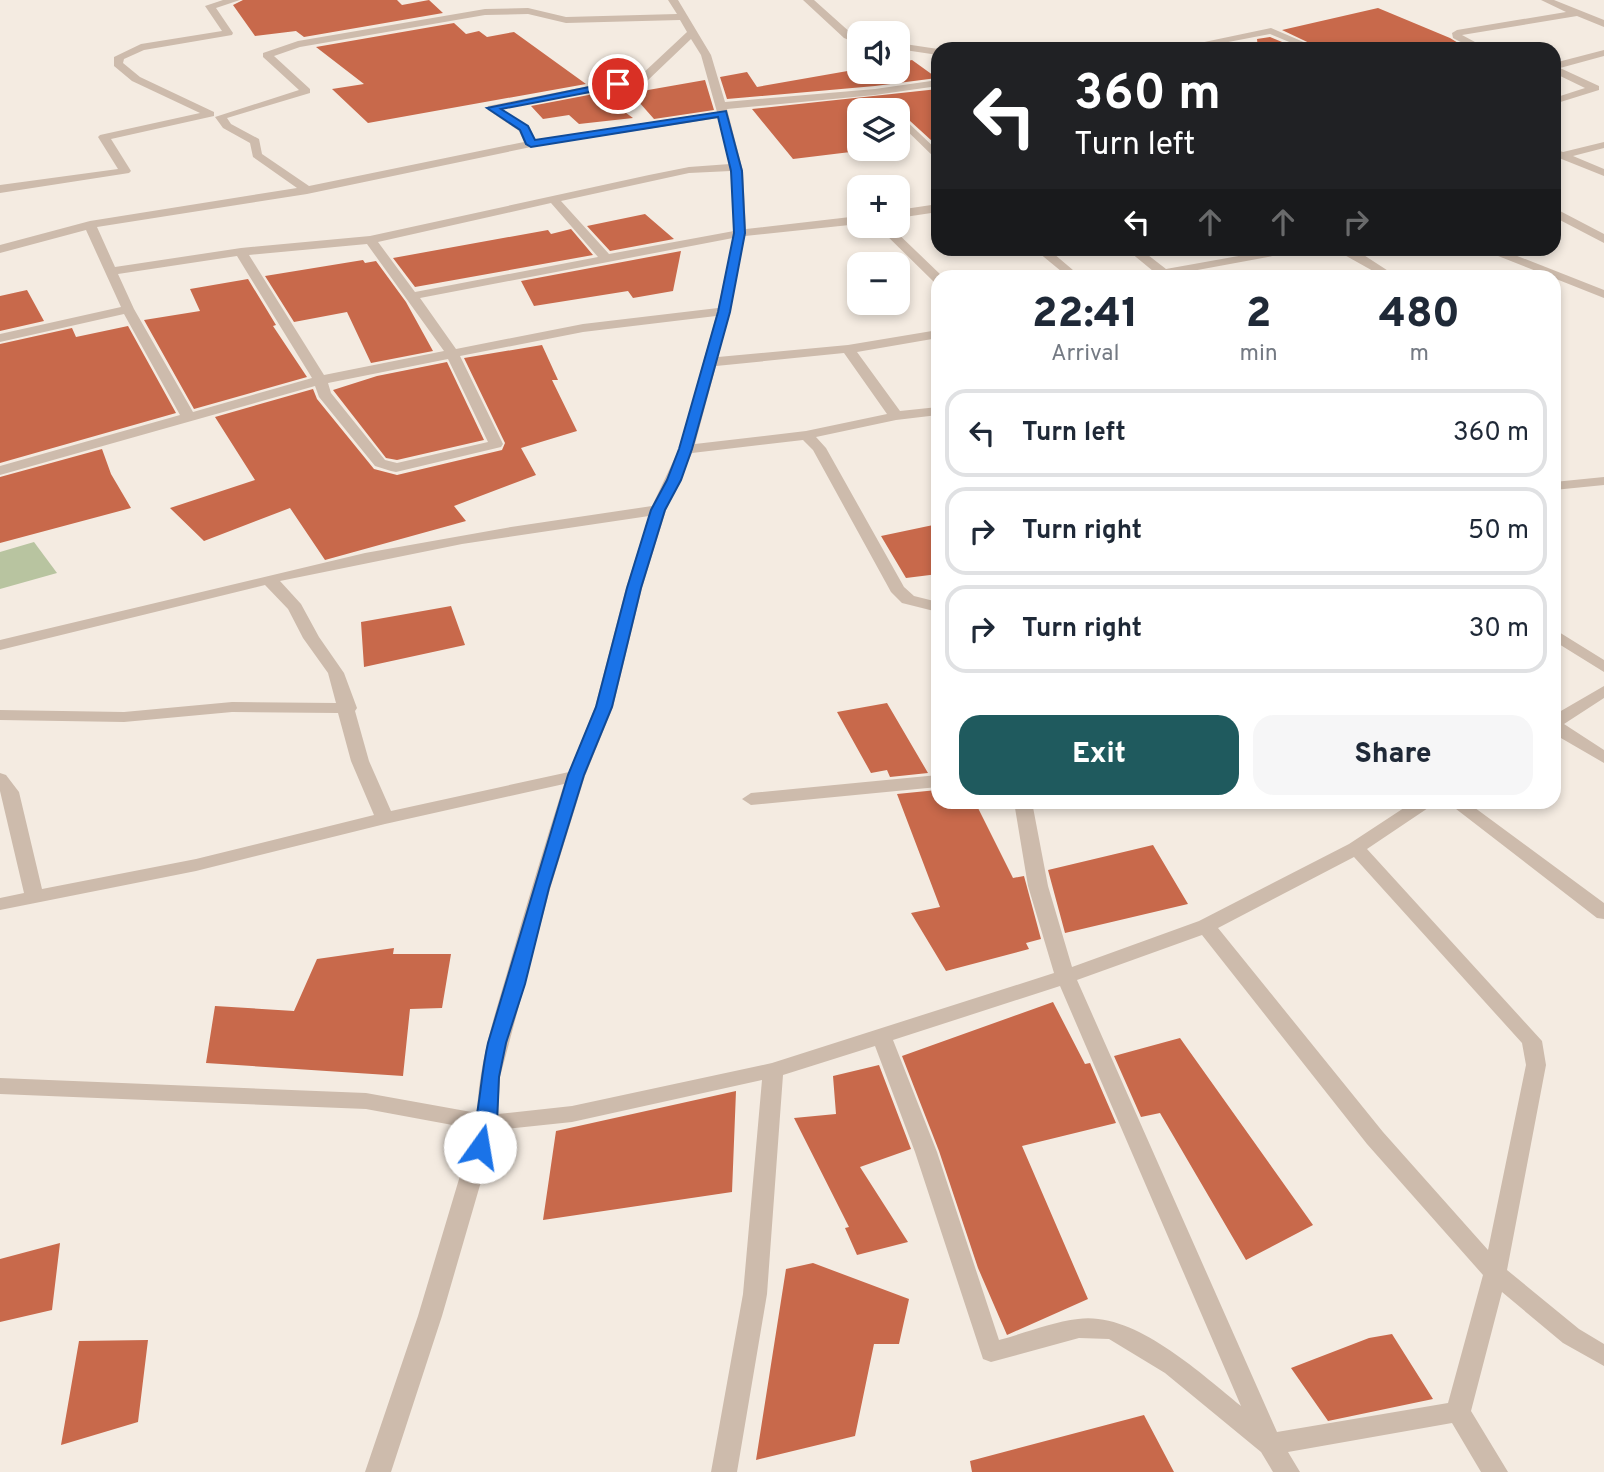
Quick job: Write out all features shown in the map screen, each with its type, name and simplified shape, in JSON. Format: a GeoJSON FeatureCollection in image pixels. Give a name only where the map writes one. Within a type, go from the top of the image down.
{"type":"FeatureCollection","features":[{"type":"Feature","properties":{"kind":"street"},"geometry":{"type":"LineString","coordinates":[[0,189],[125,171],[104,136],[140,131],[211,114],[136,79],[118,64],[119,57],[141,47],[228,33],[211,6],[235,0]]}},
{"type":"Feature","properties":{"kind":"street"},"geometry":{"type":"LineString","coordinates":[[378,1472],[430,1316],[487,1123],[489,1077],[497,1043],[576,775],[604,707],[634,588],[658,510],[686,449],[724,312],[740,233],[735,167],[722,110],[706,55],[673,0]]}},
{"type":"Feature","properties":{"kind":"street"},"geometry":{"type":"LineString","coordinates":[[808,0],[847,35]]}},
{"type":"Feature","properties":{"kind":"street"},"geometry":{"type":"LineString","coordinates":[[1546,0],[1604,24]]}},
{"type":"Feature","properties":{"kind":"street"},"geometry":{"type":"LineString","coordinates":[[307,190],[257,155],[255,141],[227,126],[220,117],[306,91],[267,55],[298,44],[485,12],[528,11],[566,20],[682,17]]}},
{"type":"Feature","properties":{"kind":"street"},"geometry":{"type":"LineString","coordinates":[[1467,42],[1458,38],[1457,33],[1577,13]]}},
{"type":"Feature","properties":{"kind":"street"},"geometry":{"type":"LineString","coordinates":[[1210,42],[1271,31],[1298,42]]}},
{"type":"Feature","properties":{"kind":"street"},"geometry":{"type":"LineString","coordinates":[[531,144],[524,129],[492,108],[643,79],[693,32]]}},
{"type":"Feature","properties":{"kind":"street"},"geometry":{"type":"LineString","coordinates":[[910,48],[931,51]]}},
{"type":"Feature","properties":{"kind":"street"},"geometry":{"type":"LineString","coordinates":[[1561,66],[1604,53]]}},
{"type":"Feature","properties":{"kind":"street"},"geometry":{"type":"LineString","coordinates":[[1561,71],[1595,88],[1561,99]]}},
{"type":"Feature","properties":{"kind":"street"},"geometry":{"type":"LineString","coordinates":[[0,248],[90,225],[307,190],[531,144],[722,110],[931,86]]}},
{"type":"Feature","properties":{"kind":"street"},"geometry":{"type":"LineString","coordinates":[[874,92],[880,98]]}},
{"type":"Feature","properties":{"kind":"street"},"geometry":{"type":"LineString","coordinates":[[910,129],[931,151]]}},
{"type":"Feature","properties":{"kind":"street"},"geometry":{"type":"LineString","coordinates":[[1561,154],[1604,145]]}},
{"type":"Feature","properties":{"kind":"street"},"geometry":{"type":"LineString","coordinates":[[1561,157],[1604,173]]}},
{"type":"Feature","properties":{"kind":"street"},"geometry":{"type":"LineString","coordinates":[[111,271],[241,252],[370,240],[689,170],[735,167]]}},
{"type":"Feature","properties":{"kind":"street"},"geometry":{"type":"LineString","coordinates":[[553,199],[606,258]]}},
{"type":"Feature","properties":{"kind":"street"},"geometry":{"type":"LineString","coordinates":[[910,212],[931,209]]}},
{"type":"Feature","properties":{"kind":"street"},"geometry":{"type":"LineString","coordinates":[[1561,216],[1604,239]]}},
{"type":"Feature","properties":{"kind":"street"},"geometry":{"type":"LineString","coordinates":[[412,296],[740,233],[847,221]]}},
{"type":"Feature","properties":{"kind":"street"},"geometry":{"type":"LineString","coordinates":[[90,225],[128,309],[189,418]]}},
{"type":"Feature","properties":{"kind":"street"},"geometry":{"type":"LineString","coordinates":[[895,238],[931,272]]}},
{"type":"Feature","properties":{"kind":"street"},"geometry":{"type":"LineString","coordinates":[[241,252],[320,380],[324,394],[380,463],[396,468],[496,444],[452,353],[370,240]]}},
{"type":"Feature","properties":{"kind":"street"},"geometry":{"type":"LineString","coordinates":[[1049,256],[1066,270]]}},
{"type":"Feature","properties":{"kind":"street"},"geometry":{"type":"LineString","coordinates":[[1141,256],[1159,270]]}},
{"type":"Feature","properties":{"kind":"street"},"geometry":{"type":"LineString","coordinates":[[1179,270],[1259,256]]}},
{"type":"Feature","properties":{"kind":"street"},"geometry":{"type":"LineString","coordinates":[[1356,256],[1380,270]]}},
{"type":"Feature","properties":{"kind":"street"},"geometry":{"type":"LineString","coordinates":[[1506,256],[1542,270]]}},
{"type":"Feature","properties":{"kind":"street"},"geometry":{"type":"LineString","coordinates":[[1220,262],[1231,270]]}},
{"type":"Feature","properties":{"kind":"street"},"geometry":{"type":"LineString","coordinates":[[1561,277],[1604,294]]}},
{"type":"Feature","properties":{"kind":"street"},"geometry":{"type":"LineString","coordinates":[[0,338],[128,309]]}},
{"type":"Feature","properties":{"kind":"street"},"geometry":{"type":"LineString","coordinates":[[0,452],[5,469],[320,380],[583,328],[724,312]]}},
{"type":"Feature","properties":{"kind":"street"},"geometry":{"type":"LineString","coordinates":[[710,362],[848,349],[931,335]]}},
{"type":"Feature","properties":{"kind":"street"},"geometry":{"type":"LineString","coordinates":[[848,349],[896,416]]}},
{"type":"Feature","properties":{"kind":"street"},"geometry":{"type":"LineString","coordinates":[[686,449],[806,435],[896,416],[931,412]]}},
{"type":"Feature","properties":{"kind":"street"},"geometry":{"type":"LineString","coordinates":[[806,435],[819,448],[897,589],[908,600],[931,605]]}},
{"type":"Feature","properties":{"kind":"street"},"geometry":{"type":"LineString","coordinates":[[1561,485],[1604,481]]}},
{"type":"Feature","properties":{"kind":"street"},"geometry":{"type":"LineString","coordinates":[[0,645],[353,559],[530,528],[658,510]]}},
{"type":"Feature","properties":{"kind":"street"},"geometry":{"type":"LineString","coordinates":[[269,579],[295,607],[311,638],[336,673],[348,708],[360,761],[385,818]]}},
{"type":"Feature","properties":{"kind":"street"},"geometry":{"type":"LineString","coordinates":[[1561,639],[1604,667]]}},
{"type":"Feature","properties":{"kind":"street"},"geometry":{"type":"LineString","coordinates":[[1561,719],[1604,691]]}},
{"type":"Feature","properties":{"kind":"street"},"geometry":{"type":"LineString","coordinates":[[0,715],[124,716],[232,707],[348,708]]}},
{"type":"Feature","properties":{"kind":"street"},"geometry":{"type":"LineString","coordinates":[[1561,729],[1604,758]]}},
{"type":"Feature","properties":{"kind":"street"},"geometry":{"type":"LineString","coordinates":[[0,904],[196,865],[385,818],[576,775]]}},
{"type":"Feature","properties":{"kind":"street"},"geometry":{"type":"LineString","coordinates":[[0,779],[10,792],[34,897]]}},
{"type":"Feature","properties":{"kind":"street"},"geometry":{"type":"LineString","coordinates":[[751,799],[931,782]]}},
{"type":"Feature","properties":{"kind":"street"},"geometry":{"type":"LineString","coordinates":[[1024,809],[1038,886],[1065,975],[1270,1444],[1287,1472]]}},
{"type":"Feature","properties":{"kind":"street"},"geometry":{"type":"LineString","coordinates":[[0,1086],[366,1101],[487,1123],[572,1114],[773,1070],[1028,990],[1206,926],[1356,848],[1410,809]]}},
{"type":"Feature","properties":{"kind":"street"},"geometry":{"type":"LineString","coordinates":[[1465,809],[1604,914]]}},
{"type":"Feature","properties":{"kind":"street"},"geometry":{"type":"LineString","coordinates":[[1356,848],[1532,1041],[1536,1065],[1495,1273],[1458,1412],[1496,1472]]}},
{"type":"Feature","properties":{"kind":"street"},"geometry":{"type":"LineString","coordinates":[[1206,926],[1375,1138],[1495,1273],[1571,1336],[1604,1356]]}},
{"type":"Feature","properties":{"kind":"street"},"geometry":{"type":"LineString","coordinates":[[882,1037],[926,1152],[991,1352],[1079,1328],[1113,1330],[1174,1366],[1270,1444],[1458,1412]]}},
{"type":"Feature","properties":{"kind":"street"},"geometry":{"type":"LineString","coordinates":[[724,1472],[755,1294],[773,1070]]}},
{"type":"Feature","properties":{"kind":"green space"},"geometry":{"type":"Polygon","coordinates":[[[34,542],[57,573],[0,589],[0,552],[34,542]]]}},
{"type":"Feature","properties":{"kind":"building"},"geometry":{"type":"Polygon","coordinates":[[[243,0],[397,0],[402,5],[429,0],[443,13],[304,37],[296,31],[255,36],[233,5],[243,0]]]}},
{"type":"Feature","properties":{"kind":"building"},"geometry":{"type":"Polygon","coordinates":[[[1378,8],[1457,42],[1307,42],[1282,30],[1378,8]]]}},
{"type":"Feature","properties":{"kind":"building"},"geometry":{"type":"Polygon","coordinates":[[[454,23],[466,34],[479,31],[487,37],[514,32],[586,84],[368,123],[332,89],[364,84],[316,47],[454,23]]]}},
{"type":"Feature","properties":{"kind":"building"},"geometry":{"type":"Polygon","coordinates":[[[1270,37],[1282,42],[1257,42],[1257,39],[1270,37]]]}},
{"type":"Feature","properties":{"kind":"building"},"geometry":{"type":"Polygon","coordinates":[[[910,60],[931,74],[931,79],[910,81],[910,60]]]}},
{"type":"Feature","properties":{"kind":"building"},"geometry":{"type":"Polygon","coordinates":[[[847,71],[847,84],[890,84],[727,99],[720,77],[747,72],[757,87],[847,71]]]}},
{"type":"Feature","properties":{"kind":"building"},"geometry":{"type":"Polygon","coordinates":[[[705,80],[714,110],[654,119],[631,93],[705,80]]]}},
{"type":"Feature","properties":{"kind":"building"},"geometry":{"type":"Polygon","coordinates":[[[931,90],[931,140],[910,121],[910,98],[854,98],[931,90]]]}},
{"type":"Feature","properties":{"kind":"building"},"geometry":{"type":"Polygon","coordinates":[[[599,93],[633,118],[579,124],[569,115],[543,119],[531,106],[599,93]]]}},
{"type":"Feature","properties":{"kind":"building"},"geometry":{"type":"Polygon","coordinates":[[[847,99],[847,152],[793,159],[752,109],[847,99]]]}},
{"type":"Feature","properties":{"kind":"building"},"geometry":{"type":"Polygon","coordinates":[[[645,214],[674,239],[610,251],[587,226],[645,214]]]}},
{"type":"Feature","properties":{"kind":"building"},"geometry":{"type":"Polygon","coordinates":[[[571,229],[593,255],[415,287],[393,258],[548,230],[551,234],[571,229]]]}},
{"type":"Feature","properties":{"kind":"building"},"geometry":{"type":"Polygon","coordinates":[[[681,251],[673,291],[633,298],[628,291],[534,306],[521,281],[681,251]]]}},
{"type":"Feature","properties":{"kind":"building"},"geometry":{"type":"Polygon","coordinates":[[[363,260],[365,263],[376,261],[406,302],[433,351],[371,363],[347,312],[294,322],[265,276],[363,260]]]}},
{"type":"Feature","properties":{"kind":"building"},"geometry":{"type":"Polygon","coordinates":[[[248,279],[276,325],[273,326],[307,377],[194,409],[144,320],[200,311],[190,289],[248,279]]]}},
{"type":"Feature","properties":{"kind":"building"},"geometry":{"type":"Polygon","coordinates":[[[27,290],[44,321],[0,331],[0,296],[27,290]]]}},
{"type":"Feature","properties":{"kind":"building"},"geometry":{"type":"Polygon","coordinates":[[[128,326],[176,413],[0,463],[0,344],[72,328],[76,337],[128,326]]]}},
{"type":"Feature","properties":{"kind":"building"},"geometry":{"type":"Polygon","coordinates":[[[542,345],[558,380],[552,380],[577,431],[521,448],[536,475],[454,506],[466,521],[325,560],[290,508],[204,541],[170,508],[255,480],[215,417],[313,389],[317,399],[374,469],[397,475],[502,450],[505,443],[464,358],[542,345]]]}},
{"type":"Feature","properties":{"kind":"building"},"geometry":{"type":"Polygon","coordinates":[[[447,362],[484,440],[397,460],[386,458],[333,390],[377,376],[447,362]]]}},
{"type":"Feature","properties":{"kind":"building"},"geometry":{"type":"Polygon","coordinates":[[[102,449],[111,474],[131,508],[0,543],[0,477],[102,449]]]}},
{"type":"Feature","properties":{"kind":"building"},"geometry":{"type":"Polygon","coordinates":[[[931,525],[931,575],[906,578],[881,536],[931,525]]]}},
{"type":"Feature","properties":{"kind":"building"},"geometry":{"type":"Polygon","coordinates":[[[451,606],[465,645],[364,667],[361,622],[451,606]]]}},
{"type":"Feature","properties":{"kind":"building"},"geometry":{"type":"Polygon","coordinates":[[[887,703],[928,773],[890,777],[887,770],[871,773],[837,712],[887,703]]]}},
{"type":"Feature","properties":{"kind":"building"},"geometry":{"type":"Polygon","coordinates":[[[931,791],[931,809],[978,809],[1013,878],[1024,876],[1041,939],[1026,943],[1029,949],[946,971],[911,913],[940,907],[897,794],[931,791]]]}},
{"type":"Feature","properties":{"kind":"building"},"geometry":{"type":"Polygon","coordinates":[[[1153,845],[1188,904],[1065,933],[1048,870],[1153,845]]]}},
{"type":"Feature","properties":{"kind":"building"},"geometry":{"type":"Polygon","coordinates":[[[394,948],[393,954],[451,954],[442,1008],[410,1009],[403,1076],[206,1063],[215,1006],[294,1011],[317,959],[394,948]]]}},
{"type":"Feature","properties":{"kind":"building"},"geometry":{"type":"Polygon","coordinates":[[[1053,1002],[1085,1064],[1090,1063],[1116,1123],[1022,1146],[1088,1299],[1007,1335],[978,1268],[939,1151],[902,1056],[1053,1002]]]}},
{"type":"Feature","properties":{"kind":"building"},"geometry":{"type":"Polygon","coordinates":[[[1180,1038],[1313,1225],[1246,1260],[1160,1113],[1141,1117],[1114,1056],[1180,1038]]]}},
{"type":"Feature","properties":{"kind":"building"},"geometry":{"type":"Polygon","coordinates":[[[879,1065],[911,1149],[860,1167],[908,1242],[857,1255],[845,1228],[849,1227],[794,1118],[836,1114],[833,1076],[879,1065]]]}},
{"type":"Feature","properties":{"kind":"building"},"geometry":{"type":"Polygon","coordinates":[[[736,1091],[732,1192],[543,1220],[556,1131],[736,1091]]]}},
{"type":"Feature","properties":{"kind":"building"},"geometry":{"type":"Polygon","coordinates":[[[60,1243],[52,1310],[0,1322],[0,1259],[60,1243]]]}},
{"type":"Feature","properties":{"kind":"building"},"geometry":{"type":"Polygon","coordinates":[[[813,1263],[909,1299],[899,1344],[874,1344],[855,1436],[756,1460],[786,1269],[813,1263]]]}},
{"type":"Feature","properties":{"kind":"building"},"geometry":{"type":"Polygon","coordinates":[[[1392,1334],[1433,1399],[1328,1421],[1291,1368],[1369,1338],[1392,1334]]]}},
{"type":"Feature","properties":{"kind":"building"},"geometry":{"type":"Polygon","coordinates":[[[148,1340],[138,1422],[61,1445],[79,1341],[148,1340]]]}},
{"type":"Feature","properties":{"kind":"building"},"geometry":{"type":"Polygon","coordinates":[[[1144,1415],[1174,1472],[972,1472],[970,1461],[1144,1415]]]}},
{"type":"Feature","properties":{"kind":"route"},"geometry":{"type":"LineString","coordinates":[[480,1147],[487,1123],[489,1077],[540,888],[576,775],[604,707],[634,588],[658,510],[686,449],[724,312],[740,233],[737,171],[722,114],[531,144],[524,129],[492,108],[618,84]]}}]}
